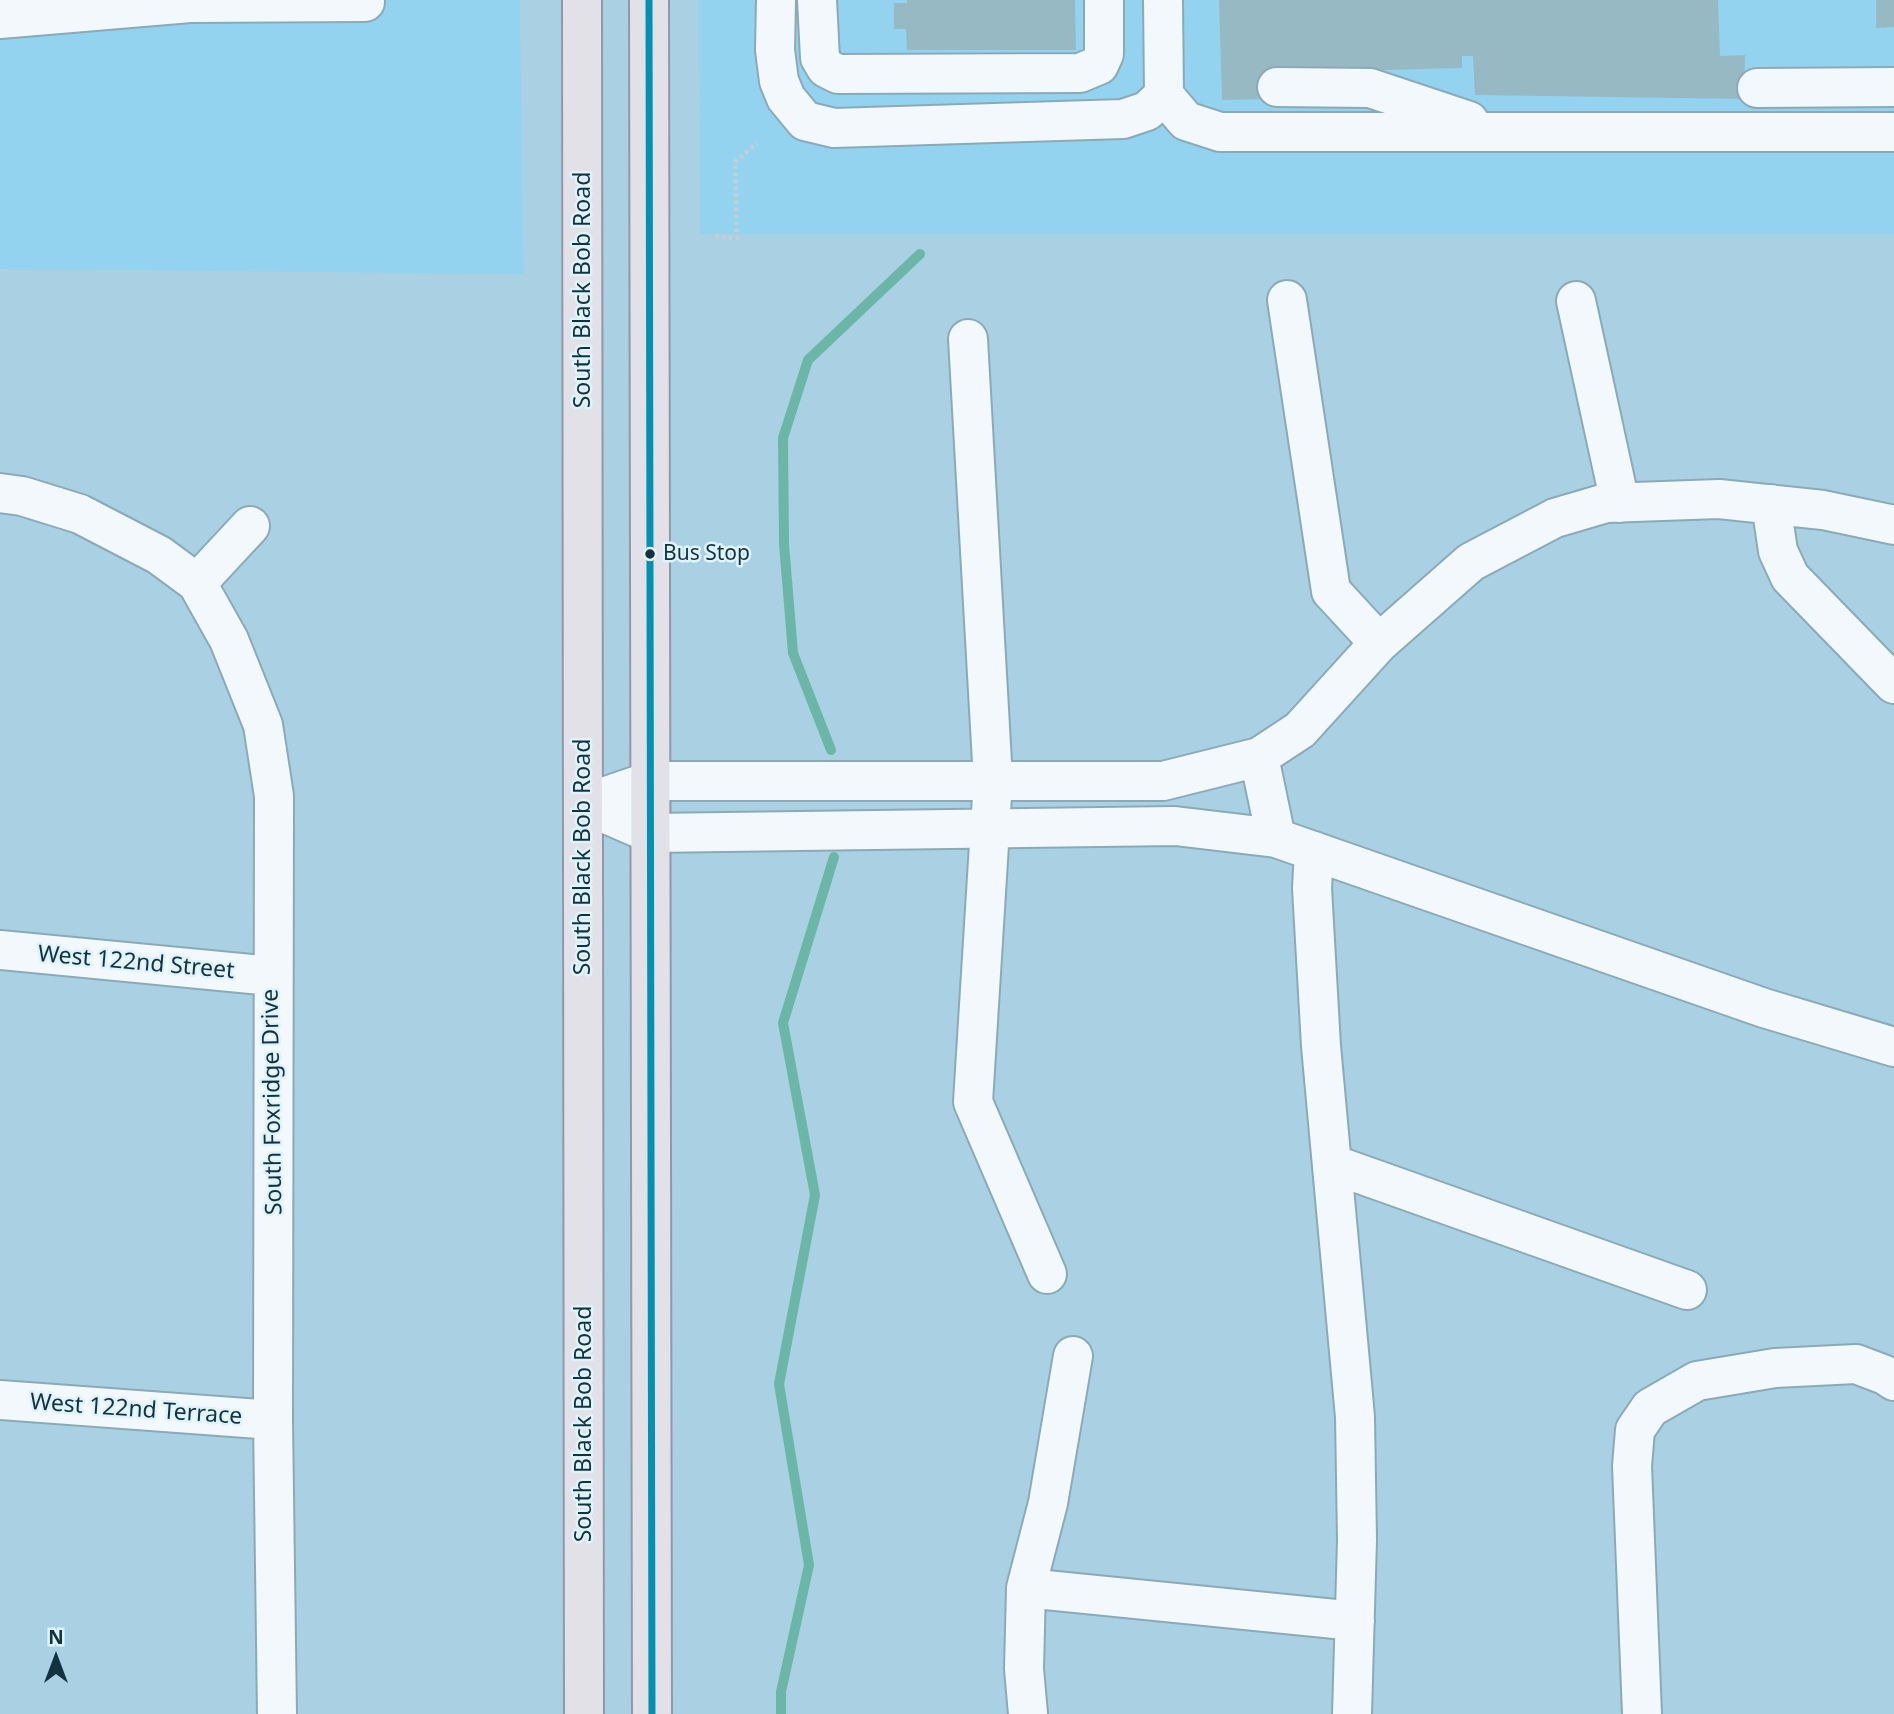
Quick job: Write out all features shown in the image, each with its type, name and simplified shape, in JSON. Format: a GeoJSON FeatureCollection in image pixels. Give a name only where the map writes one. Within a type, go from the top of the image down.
{"type":"FeatureCollection","features":[{"type":"Feature","properties":{"kind":"main road","name":"South Black Bob Road"},"geometry":{"type":"LineString","coordinates":[[582,0],[584,1714]]}},
{"type":"Feature","properties":{"kind":"main road"},"geometry":{"type":"LineString","coordinates":[[649,0],[652,1714]]}},
{"type":"Feature","properties":{"kind":"street"},"geometry":{"type":"LineString","coordinates":[[776,0],[775,50],[779,81],[786,98],[805,121],[834,128],[1122,119],[1146,111],[1164,95]]}},
{"type":"Feature","properties":{"kind":"street"},"geometry":{"type":"LineString","coordinates":[[798,0],[798,52],[806,74],[835,95],[849,99],[1069,98],[1088,91],[1104,48],[1104,0]]}},
{"type":"Feature","properties":{"kind":"street"},"geometry":{"type":"LineString","coordinates":[[817,0],[820,58],[826,68],[838,74],[1069,73],[1099,65]]}},
{"type":"Feature","properties":{"kind":"street"},"geometry":{"type":"LineString","coordinates":[[1163,0],[1164,95],[1186,121],[1220,132],[1894,132]]}},
{"type":"Feature","properties":{"kind":"street"},"geometry":{"type":"LineString","coordinates":[[0,19],[190,3],[365,2]]}},
{"type":"Feature","properties":{"kind":"street"},"geometry":{"type":"LineString","coordinates":[[1277,87],[1370,88],[1501,132]]}},
{"type":"Feature","properties":{"kind":"street"},"geometry":{"type":"LineString","coordinates":[[1757,88],[1894,87]]}},
{"type":"Feature","properties":{"kind":"street"},"geometry":{"type":"LineString","coordinates":[[1287,300],[1331,591],[1379,643]]}},
{"type":"Feature","properties":{"kind":"street"},"geometry":{"type":"LineString","coordinates":[[1576,301],[1620,503]]}},
{"type":"Feature","properties":{"kind":"street"},"geometry":{"type":"LineString","coordinates":[[968,339],[993,780],[973,1102],[1047,1273]]}},
{"type":"Feature","properties":{"kind":"street"},"geometry":{"type":"LineString","coordinates":[[0,494],[22,496],[80,514],[159,555],[197,583],[250,526]]}},
{"type":"Feature","properties":{"kind":"street"},"geometry":{"type":"LineString","coordinates":[[583,804],[650,781],[1163,781],[1259,757],[1300,730],[1379,643],[1471,562],[1555,518],[1606,503],[1719,499],[1823,510],[1894,525]]}},
{"type":"Feature","properties":{"kind":"street"},"geometry":{"type":"LineString","coordinates":[[1771,504],[1778,551],[1790,577],[1894,684]]}},
{"type":"Feature","properties":{"kind":"street","name":"South Foxridge Drive"},"geometry":{"type":"LineString","coordinates":[[197,583],[229,640],[263,726],[274,796],[273,1420],[277,1714]]}},
{"type":"Feature","properties":{"kind":"street"},"geometry":{"type":"LineString","coordinates":[[1259,757],[1276,838]]}},
{"type":"Feature","properties":{"kind":"street"},"geometry":{"type":"LineString","coordinates":[[583,804],[650,832],[1175,826],[1276,838],[1764,1009],[1894,1046]]}},
{"type":"Feature","properties":{"kind":"street"},"geometry":{"type":"LineString","coordinates":[[1314,851],[1312,888],[1319,1006],[1355,1417],[1357,1540],[1352,1714]]}},
{"type":"Feature","properties":{"kind":"street","name":"West 122nd Street"},"geometry":{"type":"LineString","coordinates":[[0,950],[272,976]]}},
{"type":"Feature","properties":{"kind":"street"},"geometry":{"type":"LineString","coordinates":[[1332,1164],[1687,1290]]}},
{"type":"Feature","properties":{"kind":"street"},"geometry":{"type":"LineString","coordinates":[[1028,1714],[1024,1669],[1026,1588],[1048,1503],[1073,1356]]}},
{"type":"Feature","properties":{"kind":"street"},"geometry":{"type":"LineString","coordinates":[[1642,1714],[1632,1466],[1635,1430],[1650,1408],[1697,1381],[1775,1368],[1856,1364],[1894,1381]]}},
{"type":"Feature","properties":{"kind":"street","name":"West 122nd Terrace"},"geometry":{"type":"LineString","coordinates":[[0,1400],[273,1420]]}},
{"type":"Feature","properties":{"kind":"street"},"geometry":{"type":"LineString","coordinates":[[1026,1588],[1354,1621]]}},
{"type":"Feature","properties":{"kind":"path"},"geometry":{"type":"LineString","coordinates":[[715,236],[737,238],[736,162],[757,143]]}},
{"type":"Feature","properties":{"kind":"shaded area"},"geometry":{"type":"Polygon","coordinates":[[[0,0],[520,0],[523,274],[0,269],[0,0]]]}},
{"type":"Feature","properties":{"kind":"shaded area"},"geometry":{"type":"Polygon","coordinates":[[[699,0],[1894,0],[1894,234],[700,234],[699,0]]]}},
{"type":"Feature","properties":{"kind":"building"},"geometry":{"type":"Polygon","coordinates":[[[907,0],[1075,0],[1076,50],[907,50],[906,29],[894,29],[894,3],[907,3],[907,0]]]}},
{"type":"Feature","properties":{"kind":"building"},"geometry":{"type":"Polygon","coordinates":[[[1219,0],[1718,0],[1720,56],[1745,55],[1744,99],[1475,95],[1473,56],[1462,56],[1462,68],[1270,73],[1271,99],[1222,100],[1219,0]]]}},
{"type":"Feature","properties":{"kind":"building"},"geometry":{"type":"Polygon","coordinates":[[[1876,0],[1894,0],[1894,27],[1876,28],[1876,0]]]}},
{"type":"Feature","properties":{"kind":"waterway"},"geometry":{"type":"LineString","coordinates":[[831,750],[793,653],[784,544],[783,438],[808,360],[920,254]]}},
{"type":"Feature","properties":{"kind":"waterway"},"geometry":{"type":"LineString","coordinates":[[781,1714],[781,1692],[809,1565],[779,1384],[815,1195],[783,1023],[834,857]]}},
{"type":"Feature","properties":{"kind":"transit line"},"geometry":{"type":"LineString","coordinates":[[649,0],[652,1714]]}},
{"type":"Feature","properties":{"kind":"place","name":"Bus Stop"},"geometry":{"type":"Point","coordinates":[650,554]}}]}
